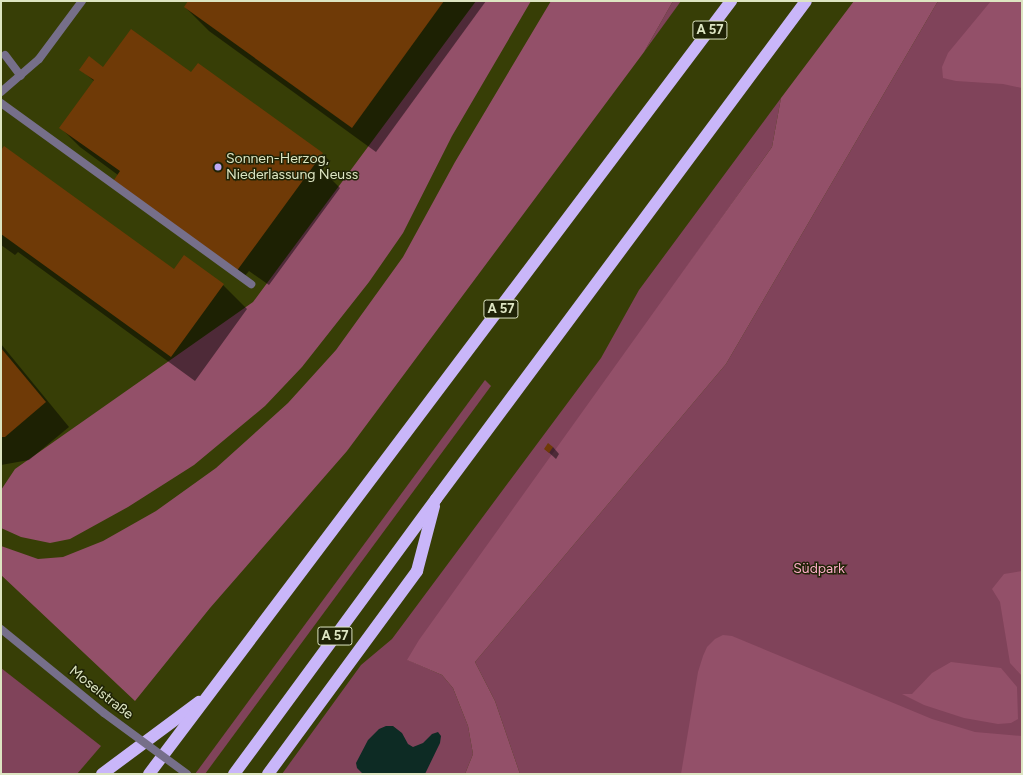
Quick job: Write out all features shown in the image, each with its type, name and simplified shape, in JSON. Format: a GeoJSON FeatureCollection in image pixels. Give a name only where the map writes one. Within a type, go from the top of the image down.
{"type":"FeatureCollection","features":[{"type":"Feature","properties":{"kind":"highway","name":"A 57"},"geometry":{"type":"LineString","coordinates":[[149,774],[212,693],[731,1]]}},
{"type":"Feature","properties":{"kind":"highway","name":"A 57"},"geometry":{"type":"LineString","coordinates":[[234,774],[436,499],[806,1]]}},
{"type":"Feature","properties":{"kind":"highway"},"geometry":{"type":"LineString","coordinates":[[268,774],[417,571],[436,499]]}},
{"type":"Feature","properties":{"kind":"highway"},"geometry":{"type":"LineString","coordinates":[[102,774],[212,693]]}},
{"type":"Feature","properties":{"kind":"street"},"geometry":{"type":"LineString","coordinates":[[1,92],[21,76],[53,41],[82,1]]}},
{"type":"Feature","properties":{"kind":"street"},"geometry":{"type":"LineString","coordinates":[[5,55],[21,76]]}},
{"type":"Feature","properties":{"kind":"street"},"geometry":{"type":"LineString","coordinates":[[1,103],[252,284]]}},
{"type":"Feature","properties":{"kind":"street","name":"Moselstraße"},"geometry":{"type":"LineString","coordinates":[[1,629],[104,713],[187,774]]}},
{"type":"Feature","properties":{"kind":"green space"},"geometry":{"type":"Polygon","coordinates":[[[673,1],[681,1],[644,52],[673,1]]]}},
{"type":"Feature","properties":{"kind":"green space","name":"Südpark"},"geometry":{"type":"Polygon","coordinates":[[[938,1],[1022,1],[1022,774],[520,774],[495,701],[475,662],[726,364],[938,1]]]}},
{"type":"Feature","properties":{"kind":"green space"},"geometry":{"type":"Polygon","coordinates":[[[781,98],[772,147],[408,660],[442,675],[453,688],[468,726],[473,754],[465,774],[282,774],[361,665],[392,639],[601,358],[639,290],[781,98]]]}},
{"type":"Feature","properties":{"kind":"green space"},"geometry":{"type":"Polygon","coordinates":[[[485,380],[491,386],[205,774],[195,774],[485,380]]]}},
{"type":"Feature","properties":{"kind":"green space"},"geometry":{"type":"Polygon","coordinates":[[[1,668],[101,746],[77,774],[1,774],[1,668]]]}},
{"type":"Feature","properties":{"kind":"shaded area"},"geometry":{"type":"Polygon","coordinates":[[[476,1],[531,1],[452,136],[403,233],[369,282],[302,367],[265,406],[194,465],[128,507],[70,539],[50,543],[21,537],[1,528],[1,490],[15,469],[253,302],[476,1]]]}},
{"type":"Feature","properties":{"kind":"shaded area"},"geometry":{"type":"Polygon","coordinates":[[[551,1],[673,1],[644,52],[347,451],[210,608],[135,701],[1,575],[1,546],[38,559],[63,557],[103,541],[156,511],[216,468],[288,403],[336,350],[403,257],[455,162],[551,1]]]}},
{"type":"Feature","properties":{"kind":"shaded area"},"geometry":{"type":"Polygon","coordinates":[[[854,1],[938,1],[726,364],[475,662],[495,701],[520,774],[465,774],[473,754],[468,726],[453,688],[442,675],[407,660],[419,640],[772,147],[781,98],[854,1]]]}},
{"type":"Feature","properties":{"kind":"shaded area"},"geometry":{"type":"Polygon","coordinates":[[[991,1],[1022,1],[1022,88],[1003,84],[956,81],[943,78],[942,67],[948,53],[991,1]]]}},
{"type":"Feature","properties":{"kind":"shaded area"},"geometry":{"type":"Polygon","coordinates":[[[1022,571],[1022,676],[1010,663],[1000,602],[992,589],[1004,574],[1022,571]]]}},
{"type":"Feature","properties":{"kind":"shaded area"},"geometry":{"type":"Polygon","coordinates":[[[723,635],[732,636],[932,719],[975,732],[1022,736],[1022,774],[681,774],[698,672],[707,647],[715,639],[723,635]]]}},
{"type":"Feature","properties":{"kind":"shaded area"},"geometry":{"type":"Polygon","coordinates":[[[951,662],[1001,668],[1017,687],[1018,719],[1011,723],[998,724],[964,718],[924,705],[902,694],[912,694],[932,673],[951,662]]]}},
{"type":"Feature","properties":{"kind":"water"},"geometry":{"type":"Polygon","coordinates":[[[386,726],[393,726],[402,733],[408,744],[413,747],[423,743],[432,734],[438,732],[441,736],[440,743],[425,774],[363,774],[357,768],[356,763],[368,740],[379,729],[386,726]]]}},
{"type":"Feature","properties":{"kind":"building"},"geometry":{"type":"Polygon","coordinates":[[[188,1],[444,1],[352,128],[184,7],[188,1]]]}},
{"type":"Feature","properties":{"kind":"building"},"geometry":{"type":"Polygon","coordinates":[[[131,29],[191,72],[198,63],[323,153],[236,272],[112,183],[120,171],[59,128],[94,80],[79,70],[89,56],[103,67],[131,29]]]}},
{"type":"Feature","properties":{"kind":"building"},"geometry":{"type":"Polygon","coordinates":[[[4,146],[174,269],[184,255],[224,284],[171,357],[1,234],[1,150],[4,146]]]}},
{"type":"Feature","properties":{"kind":"building"},"geometry":{"type":"Polygon","coordinates":[[[1,348],[46,402],[5,437],[1,437],[1,348]]]}},
{"type":"Feature","properties":{"kind":"building"},"geometry":{"type":"Polygon","coordinates":[[[548,443],[553,447],[549,453],[544,449],[548,443]]]}},
{"type":"Feature","properties":{"kind":"place","name":"Sonnen-Herzog, Niederlassung Neuss"},"geometry":{"type":"Point","coordinates":[218,167]}}]}
